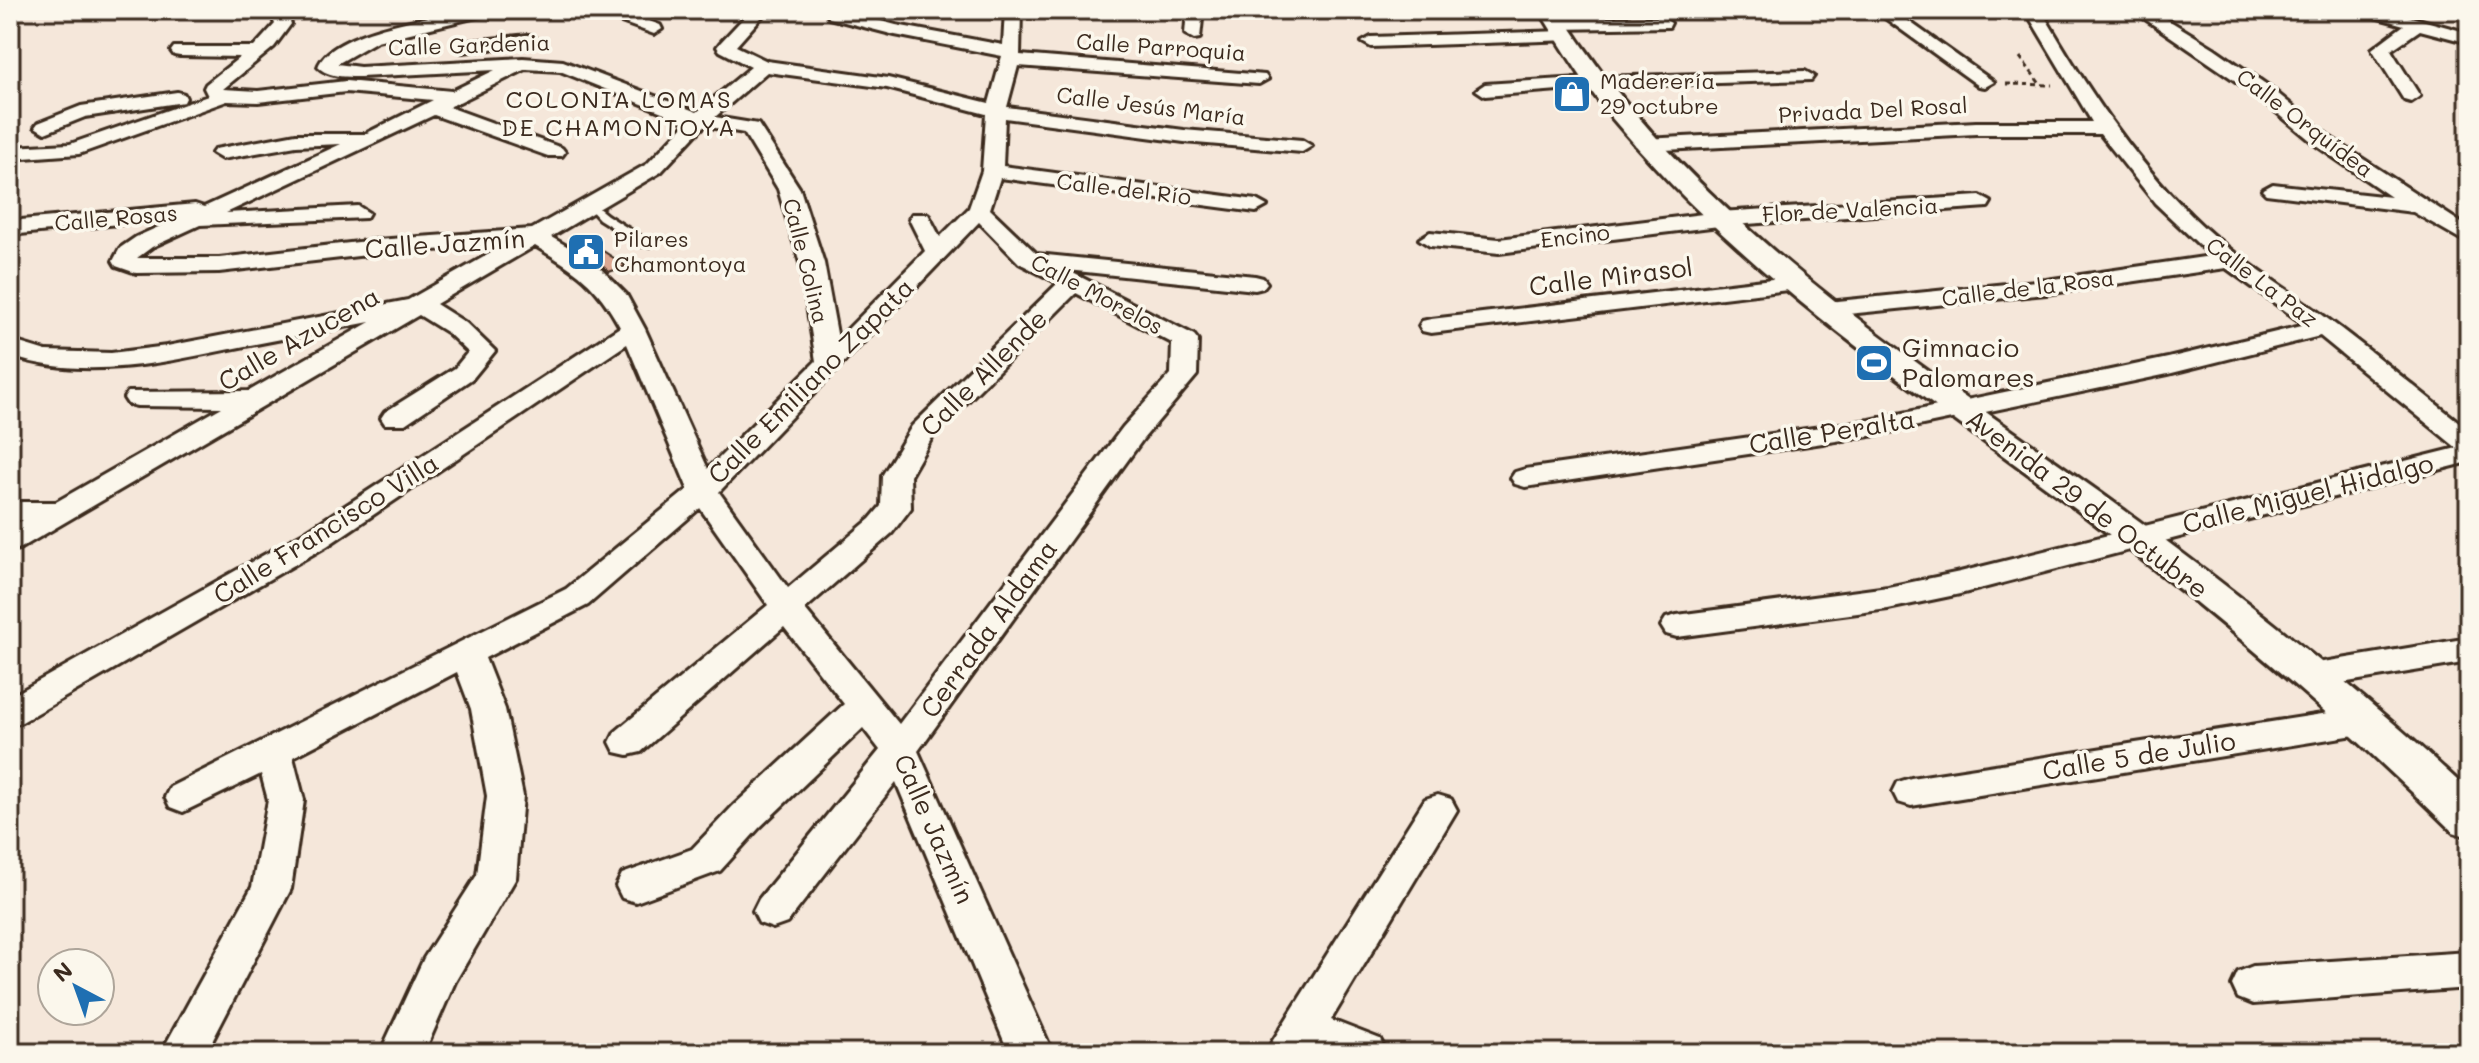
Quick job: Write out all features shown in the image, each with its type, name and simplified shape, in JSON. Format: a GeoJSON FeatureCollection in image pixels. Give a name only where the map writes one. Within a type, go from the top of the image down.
{"type":"FeatureCollection","features":[{"type":"Feature","properties":{"kind":"street"},"geometry":{"type":"LineString","coordinates":[[220,95],[213,88],[222,78],[258,52],[279,31],[283,24],[278,12],[323,10]]}},
{"type":"Feature","properties":{"kind":"street"},"geometry":{"type":"LineString","coordinates":[[327,67],[330,58],[371,37],[487,10]]}},
{"type":"Feature","properties":{"kind":"street"},"geometry":{"type":"LineString","coordinates":[[630,10],[619,17],[654,29]]}},
{"type":"Feature","properties":{"kind":"street","name":"Calle Jesús María"},"geometry":{"type":"LineString","coordinates":[[760,10],[726,47],[763,66],[888,83],[996,111],[1184,136],[1302,146]]}},
{"type":"Feature","properties":{"kind":"street","name":"Calle Emiliano Zapata"},"geometry":{"type":"LineString","coordinates":[[183,797],[577,597],[703,491],[979,210],[992,171],[996,111],[1011,56],[1013,10]]}},
{"type":"Feature","properties":{"kind":"street"},"geometry":{"type":"LineString","coordinates":[[1194,34],[1195,10]]}},
{"type":"Feature","properties":{"kind":"street"},"geometry":{"type":"LineString","coordinates":[[1882,10],[1985,82]]}},
{"type":"Feature","properties":{"kind":"street","name":"Calle La Paz"},"geometry":{"type":"LineString","coordinates":[[2033,10],[2104,128],[2129,162],[2184,222],[2227,261],[2324,328],[2469,444]]}},
{"type":"Feature","properties":{"kind":"street"},"geometry":{"type":"LineString","coordinates":[[2366,10],[2402,15],[2453,15]]}},
{"type":"Feature","properties":{"kind":"street","name":"Calle Parroquia"},"geometry":{"type":"LineString","coordinates":[[835,14],[1011,56],[1259,79]]}},
{"type":"Feature","properties":{"kind":"street"},"geometry":{"type":"LineString","coordinates":[[2144,14],[2178,14]]}},
{"type":"Feature","properties":{"kind":"street","name":"Calle Orquídea"},"geometry":{"type":"LineString","coordinates":[[2144,14],[2208,52],[2263,91],[2324,142],[2469,237]]}},
{"type":"Feature","properties":{"kind":"street"},"geometry":{"type":"LineString","coordinates":[[2402,15],[2469,38]]}},
{"type":"Feature","properties":{"kind":"street"},"geometry":{"type":"LineString","coordinates":[[2402,15],[2381,49],[2411,96]]}},
{"type":"Feature","properties":{"kind":"street"},"geometry":{"type":"LineString","coordinates":[[1371,42],[1557,23],[1663,23]]}},
{"type":"Feature","properties":{"kind":"street","name":"Avenida 29 de Octubre"},"geometry":{"type":"LineString","coordinates":[[1557,23],[1596,82],[1645,145],[1719,219],[1828,309],[1960,410],[2136,536],[2367,720],[2469,819]]}},
{"type":"Feature","properties":{"kind":"street"},"geometry":{"type":"LineString","coordinates":[[267,85],[375,56],[528,40]]}},
{"type":"Feature","properties":{"kind":"street"},"geometry":{"type":"LineString","coordinates":[[180,51],[258,52]]}},
{"type":"Feature","properties":{"kind":"street","name":"Calle Gardenia"},"geometry":{"type":"LineString","coordinates":[[327,67],[360,72],[523,63],[563,66],[699,120]]}},
{"type":"Feature","properties":{"kind":"street","name":"Calle Jazmín"},"geometry":{"type":"LineString","coordinates":[[523,63],[372,138],[144,242],[128,253],[124,261],[136,266],[219,265],[376,247],[534,236],[585,266],[614,294],[633,329],[703,491],[784,605],[900,750],[1031,1053]]}},
{"type":"Feature","properties":{"kind":"street","name":"Calle Azucena"},"geometry":{"type":"LineString","coordinates":[[10,541],[654,168],[699,120],[763,66]]}},
{"type":"Feature","properties":{"kind":"street"},"geometry":{"type":"LineString","coordinates":[[1485,90],[1596,82],[1805,76]]}},
{"type":"Feature","properties":{"kind":"street"},"geometry":{"type":"LineString","coordinates":[[45,127],[81,112],[220,95],[246,98],[349,86],[455,97]]}},
{"type":"Feature","properties":{"kind":"street"},"geometry":{"type":"LineString","coordinates":[[10,153],[72,150],[220,95]]}},
{"type":"Feature","properties":{"kind":"street"},"geometry":{"type":"LineString","coordinates":[[433,108],[555,152]]}},
{"type":"Feature","properties":{"kind":"street","name":"Calle Colina"},"geometry":{"type":"LineString","coordinates":[[699,120],[751,128],[789,189],[812,263],[829,362]]}},
{"type":"Feature","properties":{"kind":"street","name":"Privada Del Rosal"},"geometry":{"type":"LineString","coordinates":[[1645,145],[1976,128],[2104,128]]}},
{"type":"Feature","properties":{"kind":"street"},"geometry":{"type":"LineString","coordinates":[[222,153],[296,140],[372,138]]}},
{"type":"Feature","properties":{"kind":"street","name":"Calle del Río"},"geometry":{"type":"LineString","coordinates":[[992,171],[1256,206]]}},
{"type":"Feature","properties":{"kind":"street"},"geometry":{"type":"LineString","coordinates":[[2273,190],[2418,206]]}},
{"type":"Feature","properties":{"kind":"street","name":"Flor de Valencia"},"geometry":{"type":"LineString","coordinates":[[1719,219],[1980,202]]}},
{"type":"Feature","properties":{"kind":"street","name":"Calle Rosas"},"geometry":{"type":"LineString","coordinates":[[10,228],[222,208]]}},
{"type":"Feature","properties":{"kind":"street","name":"Calle Morelos"},"geometry":{"type":"LineString","coordinates":[[979,210],[1027,258],[1185,340]]}},
{"type":"Feature","properties":{"kind":"street"},"geometry":{"type":"LineString","coordinates":[[193,220],[358,213]]}},
{"type":"Feature","properties":{"kind":"street"},"geometry":{"type":"LineString","coordinates":[[920,219],[937,252]]}},
{"type":"Feature","properties":{"kind":"street","name":"Encino"},"geometry":{"type":"LineString","coordinates":[[1430,239],[1499,246],[1719,219]]}},
{"type":"Feature","properties":{"kind":"street"},"geometry":{"type":"LineString","coordinates":[[1027,258],[1255,283]]}},
{"type":"Feature","properties":{"kind":"street","name":"Calle de la Rosa"},"geometry":{"type":"LineString","coordinates":[[1828,309],[2046,287],[2227,261]]}},
{"type":"Feature","properties":{"kind":"street","name":"Calle Allende"},"geometry":{"type":"LineString","coordinates":[[628,742],[784,605],[881,526],[896,508],[896,476],[922,432],[1072,283]]}},
{"type":"Feature","properties":{"kind":"street","name":"Calle Mirasol"},"geometry":{"type":"LineString","coordinates":[[1431,326],[1797,283]]}},
{"type":"Feature","properties":{"kind":"street"},"geometry":{"type":"LineString","coordinates":[[10,348],[44,359],[111,361],[167,354],[420,305],[457,328],[482,351],[464,373],[395,418]]}},
{"type":"Feature","properties":{"kind":"street","name":"Calle Peralta"},"geometry":{"type":"LineString","coordinates":[[1525,478],[1870,428],[2168,366],[2324,328]]}},
{"type":"Feature","properties":{"kind":"street","name":"Calle Francisco Villa"},"geometry":{"type":"LineString","coordinates":[[10,713],[316,539],[633,329]]}},
{"type":"Feature","properties":{"kind":"street","name":"Cerrada Aldama"},"geometry":{"type":"LineString","coordinates":[[773,911],[900,750],[1133,433],[1184,375],[1185,340]]}},
{"type":"Feature","properties":{"kind":"street"},"geometry":{"type":"LineString","coordinates":[[137,398],[252,399]]}},
{"type":"Feature","properties":{"kind":"street","name":"Calle Miguel Hidalgo"},"geometry":{"type":"LineString","coordinates":[[1677,626],[1888,598],[1960,583],[2469,454]]}},
{"type":"Feature","properties":{"kind":"street"},"geometry":{"type":"LineString","coordinates":[[10,511],[63,511]]}},
{"type":"Feature","properties":{"kind":"street"},"geometry":{"type":"LineString","coordinates":[[2311,676],[2469,650]]}},
{"type":"Feature","properties":{"kind":"street"},"geometry":{"type":"LineString","coordinates":[[402,1053],[439,971],[496,878],[505,796],[488,709],[467,655]]}},
{"type":"Feature","properties":{"kind":"street"},"geometry":{"type":"LineString","coordinates":[[636,886],[706,860],[746,817],[865,705]]}},
{"type":"Feature","properties":{"kind":"street","name":"Calle 5 de Julio"},"geometry":{"type":"LineString","coordinates":[[1911,792],[2367,720]]}},
{"type":"Feature","properties":{"kind":"street"},"geometry":{"type":"LineString","coordinates":[[183,1053],[271,889],[286,800],[274,753]]}},
{"type":"Feature","properties":{"kind":"street"},"geometry":{"type":"LineString","coordinates":[[1365,1053],[1294,1041],[1438,810]]}},
{"type":"Feature","properties":{"kind":"street"},"geometry":{"type":"LineString","coordinates":[[2253,985],[2469,970]]}},
{"type":"Feature","properties":{"kind":"lane"},"geometry":{"type":"LineString","coordinates":[[591,205],[603,217],[646,244]]}},
{"type":"Feature","properties":{"kind":"path"},"geometry":{"type":"LineString","coordinates":[[2020,57],[2040,85]]}},
{"type":"Feature","properties":{"kind":"path"},"geometry":{"type":"LineString","coordinates":[[1985,82],[2076,86]]}},
{"type":"Feature","properties":{"kind":"building"},"geometry":{"type":"Polygon","coordinates":[[[585,239],[626,266],[609,272],[594,258],[570,245],[585,239]]]}},
{"type":"Feature","properties":{"kind":"place","name":"Maderería 29 octubre"},"geometry":{"type":"Point","coordinates":[1572,94]}},
{"type":"Feature","properties":{"kind":"place","name":"Pilares Chamontoya"},"geometry":{"type":"Point","coordinates":[586,252]}},
{"type":"Feature","properties":{"kind":"place","name":"Gimnacio Palomares"},"geometry":{"type":"Point","coordinates":[1874,363]}},
{"type":"Feature","properties":{"kind":"district","name":"COLONIA LOMAS DE CHAMONTOYA"},"geometry":{"type":"Point","coordinates":[619,114]}}]}
